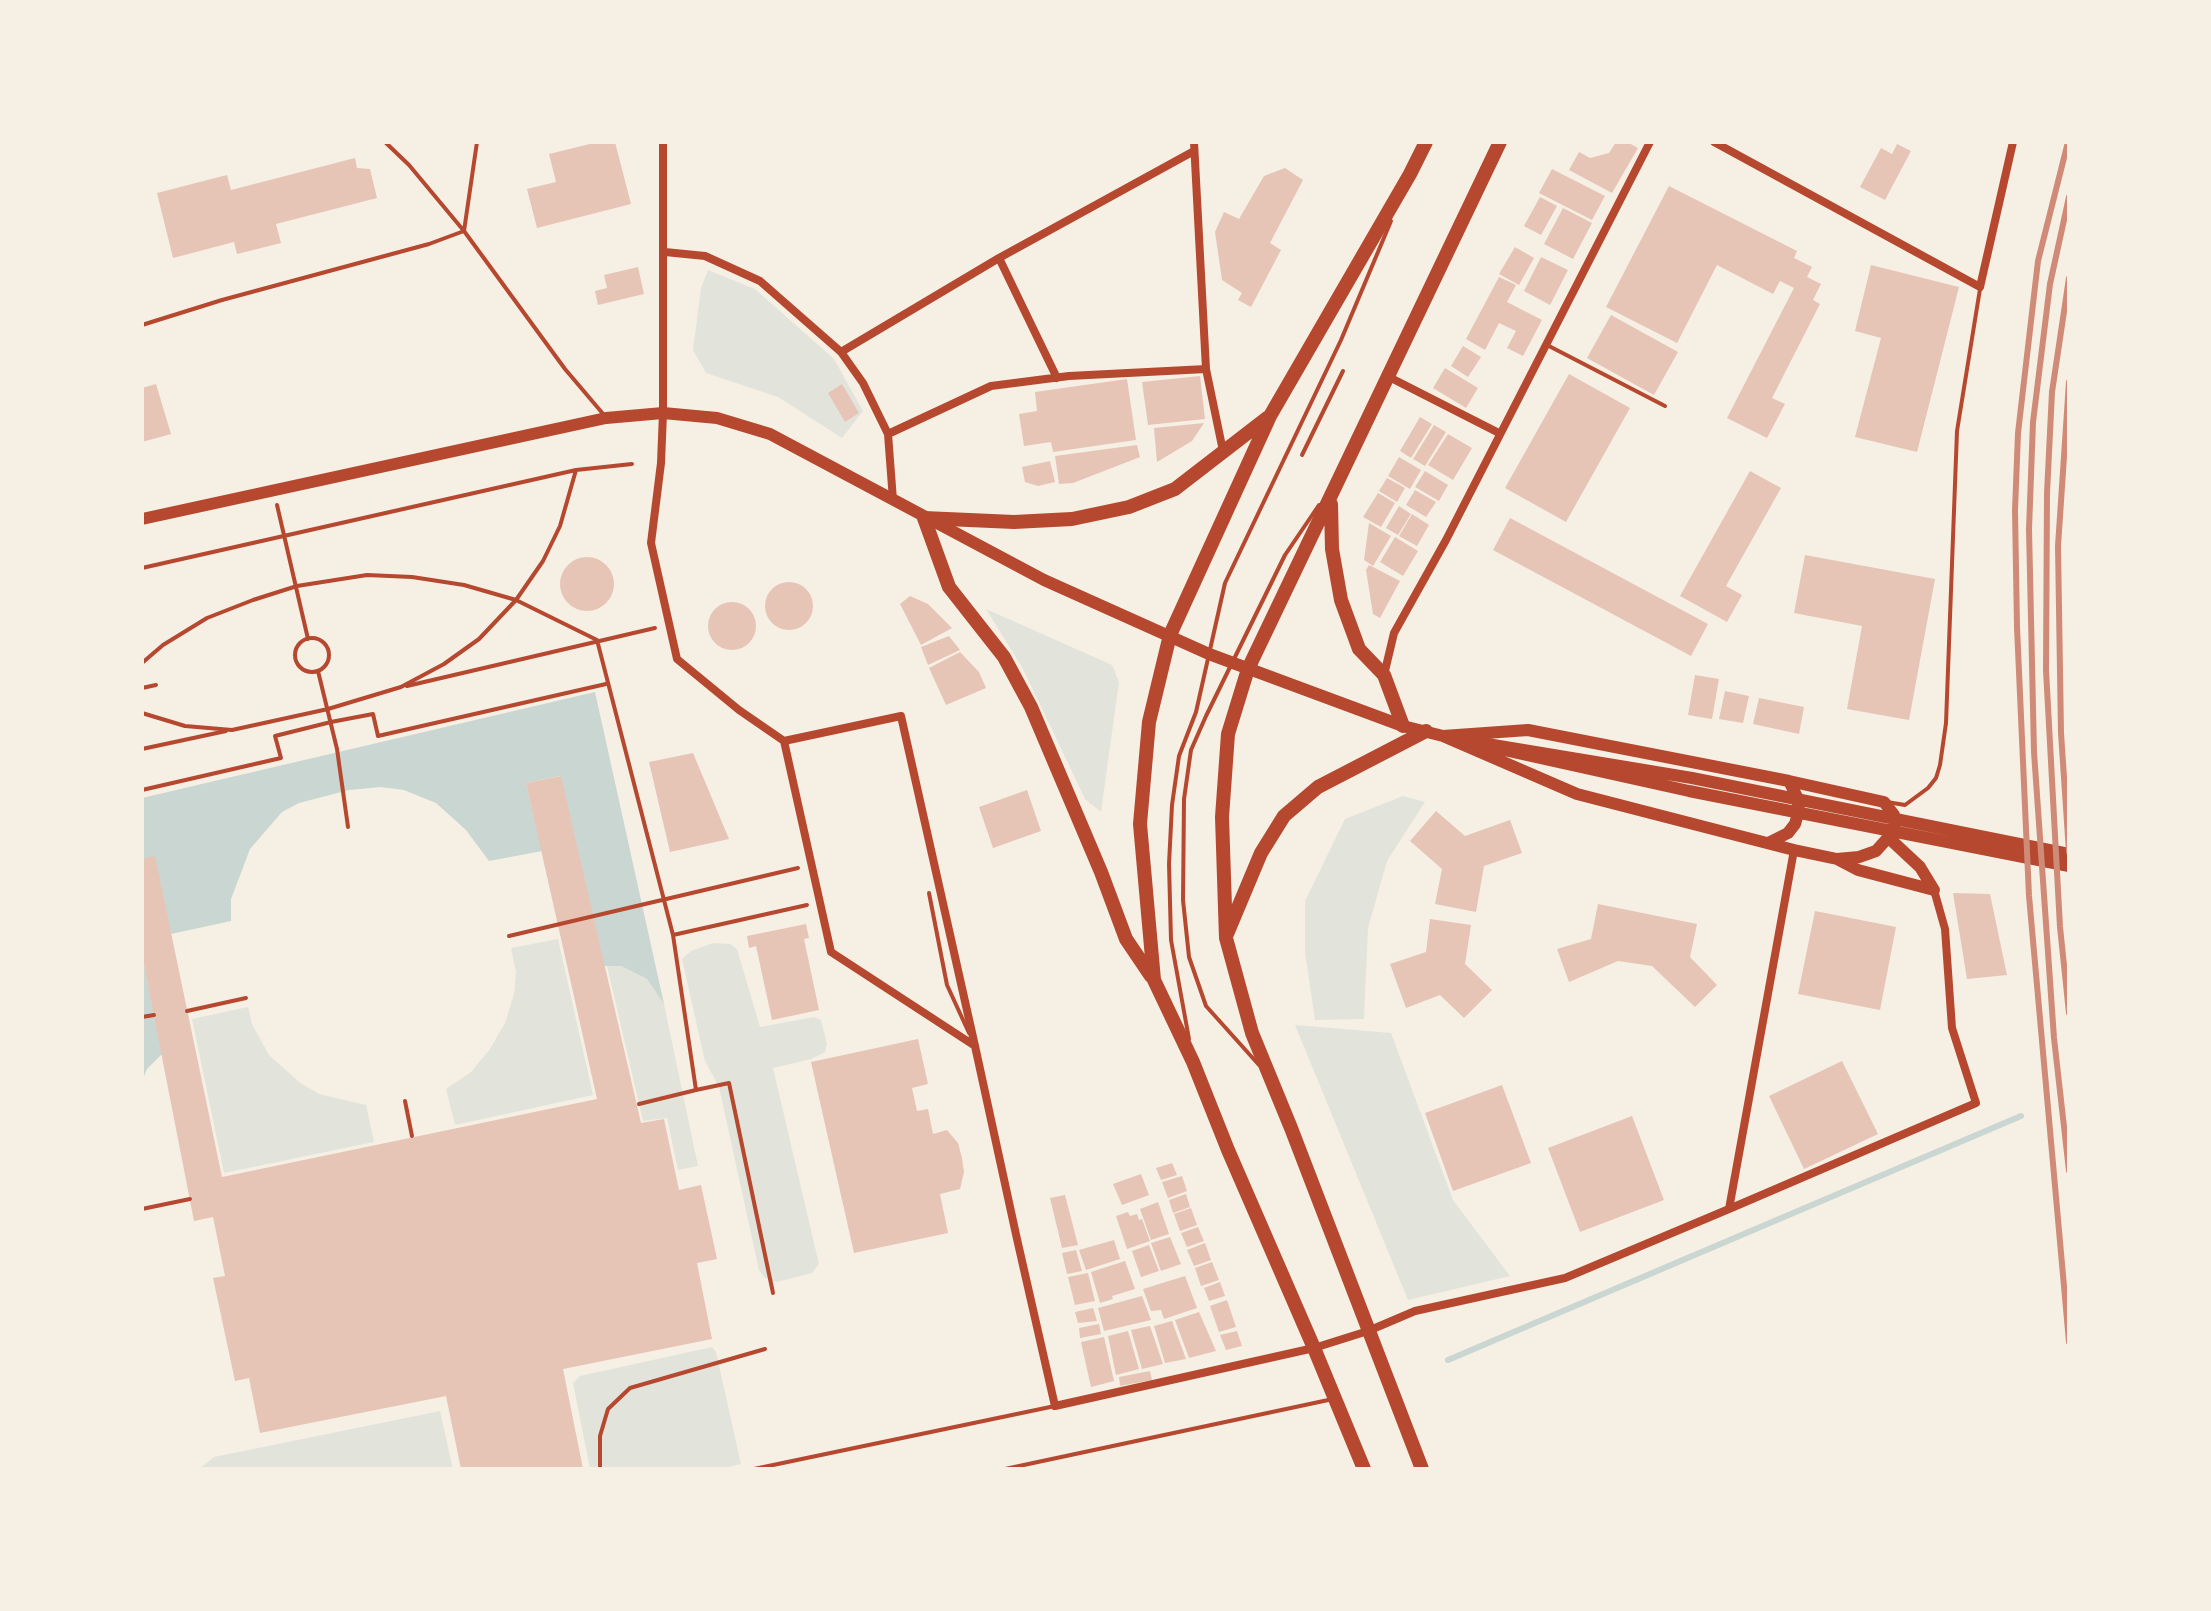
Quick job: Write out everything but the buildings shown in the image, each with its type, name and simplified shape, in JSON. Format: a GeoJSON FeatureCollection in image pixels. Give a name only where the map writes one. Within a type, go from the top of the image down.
{"type":"FeatureCollection","features":[{"type":"Feature","properties":{"kind":"main road"},"geometry":{"type":"LineString","coordinates":[[1154,980],[1140,828],[1149,722],[1170,635],[1270,416],[1426,142]]}},
{"type":"Feature","properties":{"kind":"main road"},"geometry":{"type":"LineString","coordinates":[[1422,1469],[1252,1033],[1226,938],[1222,817],[1228,734],[1248,669],[1500,142]]}},
{"type":"Feature","properties":{"kind":"main road"},"geometry":{"type":"LineString","coordinates":[[142,519],[606,418],[663,413],[717,418],[752,427],[844,472],[924,518],[1044,580],[1209,654],[1403,726],[2069,866]]}},
{"type":"Feature","properties":{"kind":"main road"},"geometry":{"type":"LineString","coordinates":[[924,518],[1014,522],[1072,519],[1129,507],[1175,489],[1270,416]]}},
{"type":"Feature","properties":{"kind":"main road"},"geometry":{"type":"LineString","coordinates":[[1331,500],[1332,549],[1341,600],[1359,649],[1384,675],[1403,726]]}},
{"type":"Feature","properties":{"kind":"main road"},"geometry":{"type":"LineString","coordinates":[[924,518],[949,587],[1004,657],[1031,707],[1126,939],[1154,980],[1193,1062],[1364,1469]]}},
{"type":"Feature","properties":{"kind":"main road"},"geometry":{"type":"LineString","coordinates":[[1443,736],[1528,730],[1884,802],[1896,824],[1890,839],[1876,851],[1859,857],[1837,859]]}},
{"type":"Feature","properties":{"kind":"main road"},"geometry":{"type":"LineString","coordinates":[[1226,938],[1261,853],[1284,816],[1318,787],[1426,731]]}},
{"type":"Feature","properties":{"kind":"main road"},"geometry":{"type":"LineString","coordinates":[[1443,736],[1577,794],[1837,859],[1858,870],[1934,890]]}},
{"type":"Feature","properties":{"kind":"main road"},"geometry":{"type":"LineString","coordinates":[[1768,843],[1788,833],[1795,824],[1799,810],[1789,781]]}},
{"type":"Feature","properties":{"kind":"main road"},"geometry":{"type":"LineString","coordinates":[[1690,785],[2069,854]]}},
{"type":"Feature","properties":{"kind":"main road"},"geometry":{"type":"LineString","coordinates":[[1890,839],[1920,867],[1934,890]]}},
{"type":"Feature","properties":{"kind":"street"},"geometry":{"type":"LineString","coordinates":[[663,142],[663,413],[661,463],[651,543],[677,659],[739,710],[784,741],[831,952],[975,1046]]}},
{"type":"Feature","properties":{"kind":"street"},"geometry":{"type":"LineString","coordinates":[[1384,675],[1394,633],[1446,540],[1650,142]]}},
{"type":"Feature","properties":{"kind":"street"},"geometry":{"type":"LineString","coordinates":[[1714,142],[1980,287],[2013,142]]}},
{"type":"Feature","properties":{"kind":"street"},"geometry":{"type":"LineString","coordinates":[[841,352],[1194,146],[1206,369],[1223,451]]}},
{"type":"Feature","properties":{"kind":"street"},"geometry":{"type":"LineString","coordinates":[[665,252],[705,256],[760,281],[841,352],[863,383],[888,434],[893,500]]}},
{"type":"Feature","properties":{"kind":"street"},"geometry":{"type":"LineString","coordinates":[[999,258],[1057,378]]}},
{"type":"Feature","properties":{"kind":"street"},"geometry":{"type":"LineString","coordinates":[[888,434],[991,386],[1057,378],[1206,369]]}},
{"type":"Feature","properties":{"kind":"street"},"geometry":{"type":"LineString","coordinates":[[1389,377],[1499,433]]}},
{"type":"Feature","properties":{"kind":"street"},"geometry":{"type":"LineString","coordinates":[[784,741],[901,716],[1055,1406],[1314,1348],[1368,1331],[1415,1311],[1565,1278],[1976,1103],[1952,1028],[1945,929],[1934,890]]}},
{"type":"Feature","properties":{"kind":"street"},"geometry":{"type":"LineString","coordinates":[[1729,1209],[1794,850]]}},
{"type":"Feature","properties":{"kind":"lane"},"geometry":{"type":"LineString","coordinates":[[385,142],[409,165],[464,231],[565,369],[606,418]]}},
{"type":"Feature","properties":{"kind":"lane"},"geometry":{"type":"LineString","coordinates":[[464,231],[477,142]]}},
{"type":"Feature","properties":{"kind":"lane"},"geometry":{"type":"LineString","coordinates":[[1193,1062],[1171,940],[1169,864],[1172,805],[1179,756],[1196,712],[1225,583],[1341,340],[1410,174]]}},
{"type":"Feature","properties":{"kind":"lane"},"geometry":{"type":"LineString","coordinates":[[142,325],[429,244],[464,231]]}},
{"type":"Feature","properties":{"kind":"lane"},"geometry":{"type":"LineString","coordinates":[[1884,802],[1905,805],[1928,788],[1936,778],[1940,765],[1946,723],[1957,431],[1980,287]]}},
{"type":"Feature","properties":{"kind":"lane"},"geometry":{"type":"LineString","coordinates":[[1545,344],[1665,406]]}},
{"type":"Feature","properties":{"kind":"lane"},"geometry":{"type":"LineString","coordinates":[[1271,1078],[1206,1006],[1189,957],[1183,900],[1184,799],[1191,750],[1232,663],[1285,555],[1345,466]]}},
{"type":"Feature","properties":{"kind":"lane"},"geometry":{"type":"LineString","coordinates":[[929,893],[947,985],[975,1046]]}},
{"type":"Feature","properties":{"kind":"lane"},"geometry":{"type":"LineString","coordinates":[[1005,1469],[1335,1398]]}},
{"type":"Feature","properties":{"kind":"lane"},"geometry":{"type":"LineString","coordinates":[[754,1469],[1055,1406]]}},
{"type":"Feature","properties":{"kind":"path"},"geometry":{"type":"LineString","coordinates":[[142,568],[576,470],[632,464]]}},
{"type":"Feature","properties":{"kind":"path"},"geometry":{"type":"LineString","coordinates":[[401,687],[444,664],[479,639],[516,600],[543,561],[560,526],[576,470]]}},
{"type":"Feature","properties":{"kind":"path"},"geometry":{"type":"LineString","coordinates":[[273,490],[308,639]]}},
{"type":"Feature","properties":{"kind":"path"},"geometry":{"type":"LineString","coordinates":[[142,663],[163,645],[207,618],[297,586],[367,575],[412,577],[464,585],[516,600],[597,640]]}},
{"type":"Feature","properties":{"kind":"path"},"geometry":{"type":"LineString","coordinates":[[142,749],[328,709],[401,687],[669,625]]}},
{"type":"Feature","properties":{"kind":"path"},"geometry":{"type":"LineString","coordinates":[[308,639],[317,639],[328,648],[328,661],[318,671],[302,669],[297,663],[295,655],[298,647],[308,639]]}},
{"type":"Feature","properties":{"kind":"path"},"geometry":{"type":"LineString","coordinates":[[597,640],[673,935],[696,1090]]}},
{"type":"Feature","properties":{"kind":"path"},"geometry":{"type":"LineString","coordinates":[[318,671],[337,749],[348,827]]}},
{"type":"Feature","properties":{"kind":"path"},"geometry":{"type":"LineString","coordinates":[[142,790],[281,758],[275,736],[331,722],[373,714],[378,736],[606,684]]}},
{"type":"Feature","properties":{"kind":"path"},"geometry":{"type":"LineString","coordinates":[[142,688],[156,685]]}},
{"type":"Feature","properties":{"kind":"path"},"geometry":{"type":"LineString","coordinates":[[142,713],[185,726],[232,730]]}},
{"type":"Feature","properties":{"kind":"path"},"geometry":{"type":"LineString","coordinates":[[509,936],[812,864]]}},
{"type":"Feature","properties":{"kind":"path"},"geometry":{"type":"LineString","coordinates":[[673,935],[820,902]]}},
{"type":"Feature","properties":{"kind":"path"},"geometry":{"type":"LineString","coordinates":[[187,1011],[246,998]]}},
{"type":"Feature","properties":{"kind":"path"},"geometry":{"type":"LineString","coordinates":[[142,1017],[154,1015]]}},
{"type":"Feature","properties":{"kind":"path"},"geometry":{"type":"LineString","coordinates":[[639,1104],[729,1083],[773,1293]]}},
{"type":"Feature","properties":{"kind":"path"},"geometry":{"type":"LineString","coordinates":[[405,1101],[412,1136]]}},
{"type":"Feature","properties":{"kind":"path"},"geometry":{"type":"LineString","coordinates":[[142,1209],[190,1199]]}},
{"type":"Feature","properties":{"kind":"path"},"geometry":{"type":"LineString","coordinates":[[142,1218],[142,1226]]}},
{"type":"Feature","properties":{"kind":"path"},"geometry":{"type":"LineString","coordinates":[[600,1469],[600,1436],[608,1409],[630,1388],[765,1349]]}},
{"type":"Feature","properties":{"kind":"shaded area"},"geometry":{"type":"Polygon","coordinates":[[[708,270],[755,289],[834,359],[863,411],[842,438],[778,397],[706,373],[693,350],[701,288],[708,270]]]}},
{"type":"Feature","properties":{"kind":"shaded area"},"geometry":{"type":"Polygon","coordinates":[[[986,609],[1112,665],[1119,682],[1101,812],[1085,799],[1023,669],[986,609]]]}},
{"type":"Feature","properties":{"kind":"shaded area"},"geometry":{"type":"Polygon","coordinates":[[[595,692],[664,1004],[647,979],[621,966],[604,966],[560,776],[526,783],[542,851],[489,861],[466,830],[436,803],[404,790],[381,787],[349,790],[299,803],[282,812],[250,849],[231,899],[231,921],[171,934],[142,859],[142,798],[595,692]]]}},
{"type":"Feature","properties":{"kind":"shaded area"},"geometry":{"type":"Polygon","coordinates":[[[1403,796],[1425,802],[1387,861],[1368,928],[1364,1019],[1315,1020],[1305,952],[1305,901],[1345,819],[1403,796]]]}},
{"type":"Feature","properties":{"kind":"shaded area"},"geometry":{"type":"Polygon","coordinates":[[[558,939],[593,1095],[455,1125],[446,1089],[471,1072],[490,1049],[505,1023],[514,994],[516,972],[511,948],[558,939]]]}},
{"type":"Feature","properties":{"kind":"shaded area"},"geometry":{"type":"Polygon","coordinates":[[[713,943],[730,944],[737,949],[760,1027],[814,1017],[821,1020],[827,1044],[825,1052],[811,1059],[773,1068],[819,1264],[812,1273],[777,1282],[765,1278],[759,1270],[719,1087],[705,1061],[682,959],[691,951],[713,943]]]}},
{"type":"Feature","properties":{"kind":"shaded area"},"geometry":{"type":"Polygon","coordinates":[[[142,955],[162,1054],[147,1069],[142,1081],[142,955]]]}},
{"type":"Feature","properties":{"kind":"shaded area"},"geometry":{"type":"Polygon","coordinates":[[[607,966],[621,966],[647,979],[664,1004],[698,1166],[678,1170],[667,1118],[643,1121],[607,966]]]}},
{"type":"Feature","properties":{"kind":"shaded area"},"geometry":{"type":"Polygon","coordinates":[[[248,1007],[252,1024],[269,1055],[299,1082],[319,1094],[366,1105],[374,1142],[224,1173],[192,1019],[248,1007]]]}},
{"type":"Feature","properties":{"kind":"shaded area"},"geometry":{"type":"Polygon","coordinates":[[[1295,1025],[1391,1033],[1453,1200],[1510,1276],[1408,1300],[1295,1025]]]}},
{"type":"Feature","properties":{"kind":"shaded area"},"geometry":{"type":"Polygon","coordinates":[[[712,1347],[716,1352],[741,1464],[720,1469],[590,1469],[573,1383],[580,1376],[712,1347]]]}},
{"type":"Feature","properties":{"kind":"shaded area"},"geometry":{"type":"Polygon","coordinates":[[[440,1411],[453,1469],[199,1469],[214,1457],[440,1411]]]}},
{"type":"Feature","properties":{"kind":"waterway"},"geometry":{"type":"LineString","coordinates":[[1448,1360],[2021,1116]]}},
{"type":"Feature","properties":{"kind":"railway"},"geometry":{"type":"LineString","coordinates":[[2068,142],[2038,261],[2018,433],[2015,510],[2029,896],[2069,1342]]}},
{"type":"Feature","properties":{"kind":"railway"},"geometry":{"type":"LineString","coordinates":[[2069,197],[2050,284],[2033,422],[2029,529],[2034,752],[2054,1038],[2069,1171]]}},
{"type":"Feature","properties":{"kind":"railway"},"geometry":{"type":"LineString","coordinates":[[2069,278],[2052,392],[2047,493],[2046,670],[2060,927],[2069,1013]]}},
{"type":"Feature","properties":{"kind":"railway"},"geometry":{"type":"LineString","coordinates":[[2069,382],[2058,546],[2061,733],[2069,852]]}}]}
